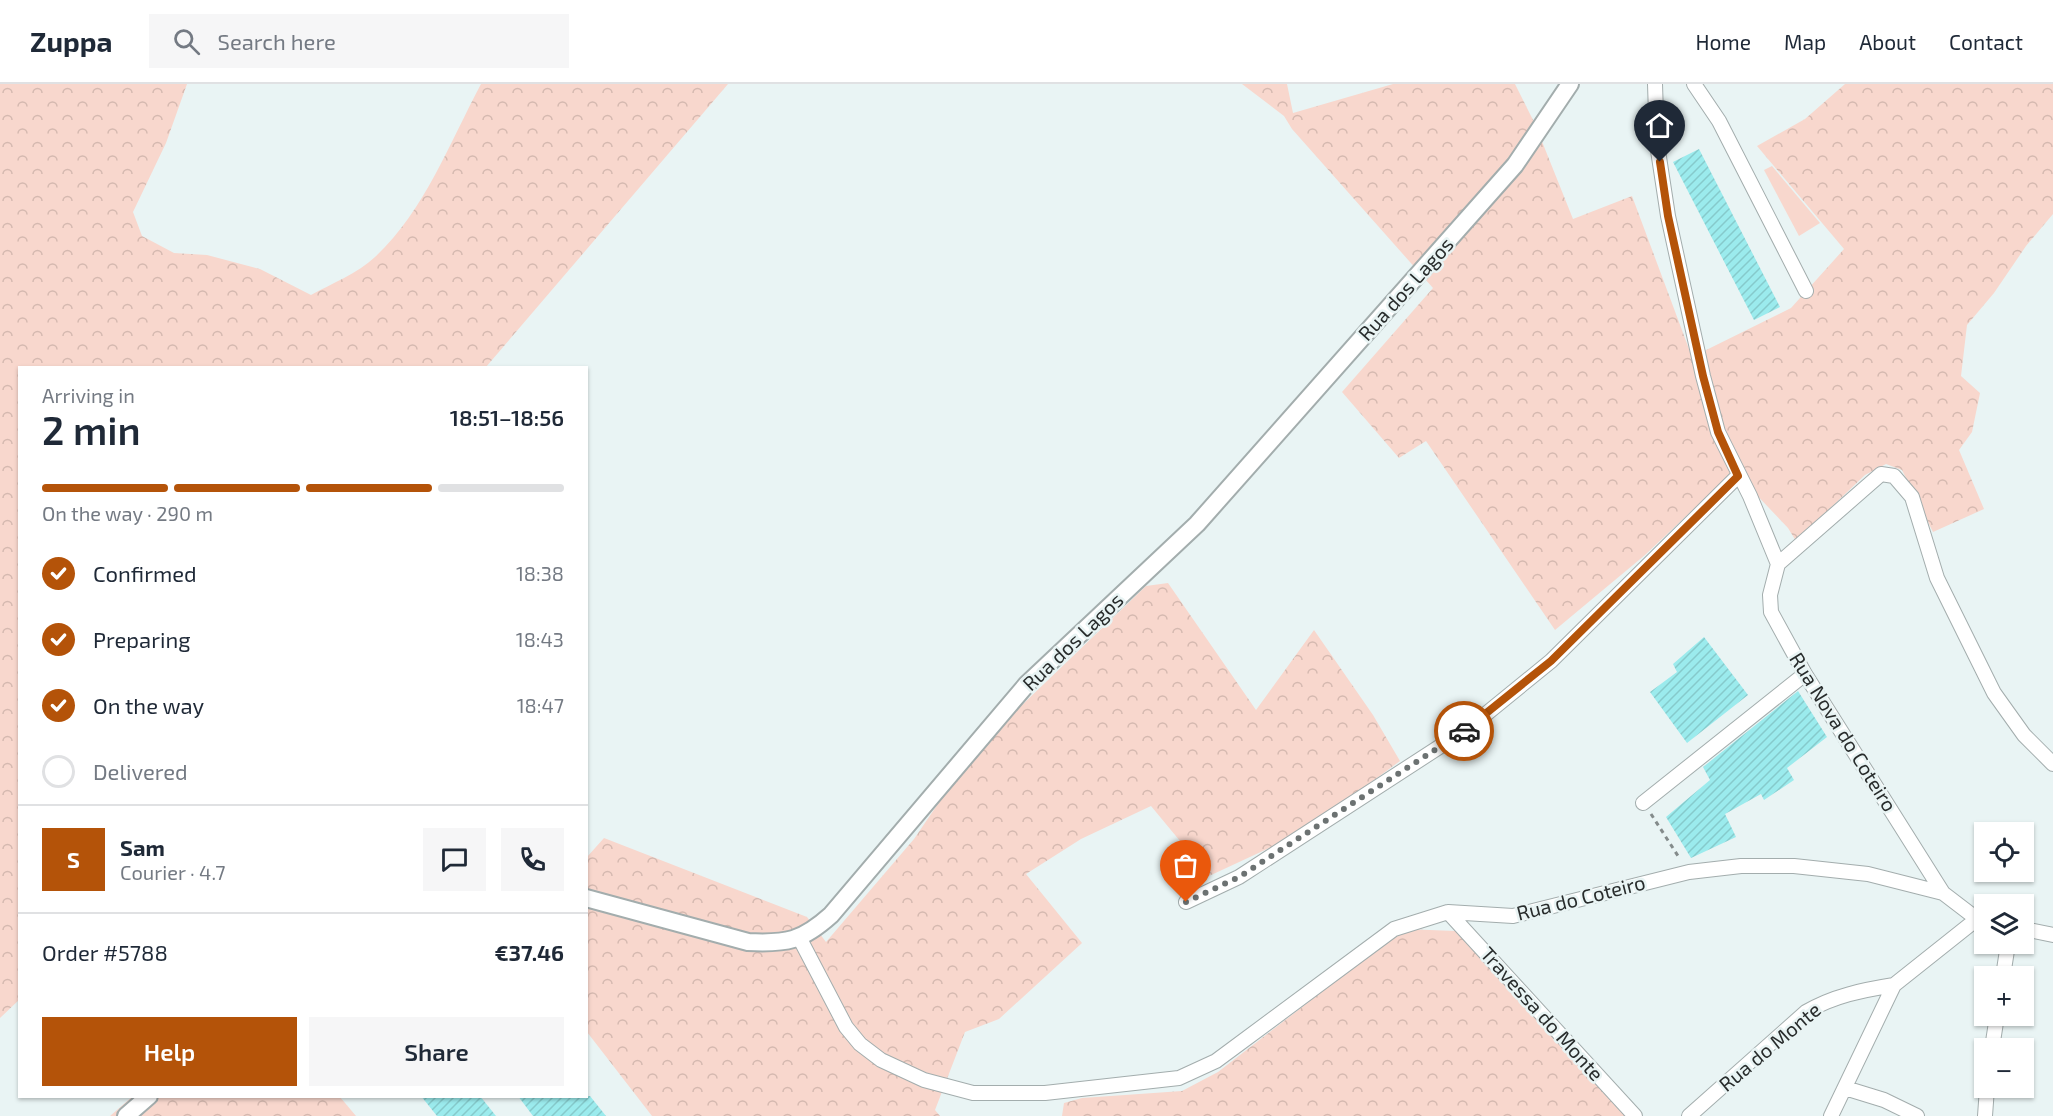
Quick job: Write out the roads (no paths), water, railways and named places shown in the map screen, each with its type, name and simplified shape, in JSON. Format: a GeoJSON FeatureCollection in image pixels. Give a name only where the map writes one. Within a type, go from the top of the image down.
{"type":"FeatureCollection","features":[{"type":"Feature","properties":{"kind":"street","name":"Rua dos Lagos"},"geometry":{"type":"LineString","coordinates":[[800,939],[831,915],[1027,684],[1197,524],[1515,165],[1570,84]]}},
{"type":"Feature","properties":{"kind":"street"},"geometry":{"type":"LineString","coordinates":[[1655,84],[1657,144],[1668,216],[1718,432],[1750,496],[1778,564],[1881,474],[1894,476],[1912,497],[1937,578],[1994,693],[2024,735],[2053,764]]}},
{"type":"Feature","properties":{"kind":"street"},"geometry":{"type":"LineString","coordinates":[[1694,84],[1719,121],[1806,291]]}},
{"type":"Feature","properties":{"kind":"street"},"geometry":{"type":"LineString","coordinates":[[1186,902],[1239,877],[1470,727],[1551,661],[1738,476]]}},
{"type":"Feature","properties":{"kind":"street","name":"Rua Nova do Coteiro"},"geometry":{"type":"LineString","coordinates":[[1778,564],[1770,595],[1771,612],[1806,674],[1943,893]]}},
{"type":"Feature","properties":{"kind":"street"},"geometry":{"type":"LineString","coordinates":[[1643,803],[1806,674]]}},
{"type":"Feature","properties":{"kind":"street","name":"Rua do Coteiro"},"geometry":{"type":"LineString","coordinates":[[800,939],[846,1027],[860,1044],[881,1060],[924,1080],[973,1093],[1045,1093],[1179,1078],[1216,1061],[1394,929],[1448,912],[1513,916],[1689,872],[1741,866],[1794,866],[1868,874],[1943,893],[1974,915]]}},
{"type":"Feature","properties":{"kind":"street"},"geometry":{"type":"LineString","coordinates":[[588,899],[748,942],[776,944],[800,939]]}},
{"type":"Feature","properties":{"kind":"street","name":"Travessa do Monte"},"geometry":{"type":"LineString","coordinates":[[1448,912],[1635,1116]]}},
{"type":"Feature","properties":{"kind":"street"},"geometry":{"type":"LineString","coordinates":[[1831,1116],[1894,985],[1974,925]]}},
{"type":"Feature","properties":{"kind":"street"},"geometry":{"type":"LineString","coordinates":[[2034,931],[2053,935]]}},
{"type":"Feature","properties":{"kind":"street","name":"Rua do Monte"},"geometry":{"type":"LineString","coordinates":[[1689,1116],[1806,1012],[1832,999],[1894,985]]}},
{"type":"Feature","properties":{"kind":"street"},"geometry":{"type":"LineString","coordinates":[[1845,1088],[1884,1100],[1917,1116]]}},
{"type":"Feature","properties":{"kind":"street"},"geometry":{"type":"LineString","coordinates":[[126,1116],[147,1098]]}},
{"type":"Feature","properties":{"kind":"street"},"geometry":{"type":"LineString","coordinates":[[1985,1116],[1987,1098]]}}]}
